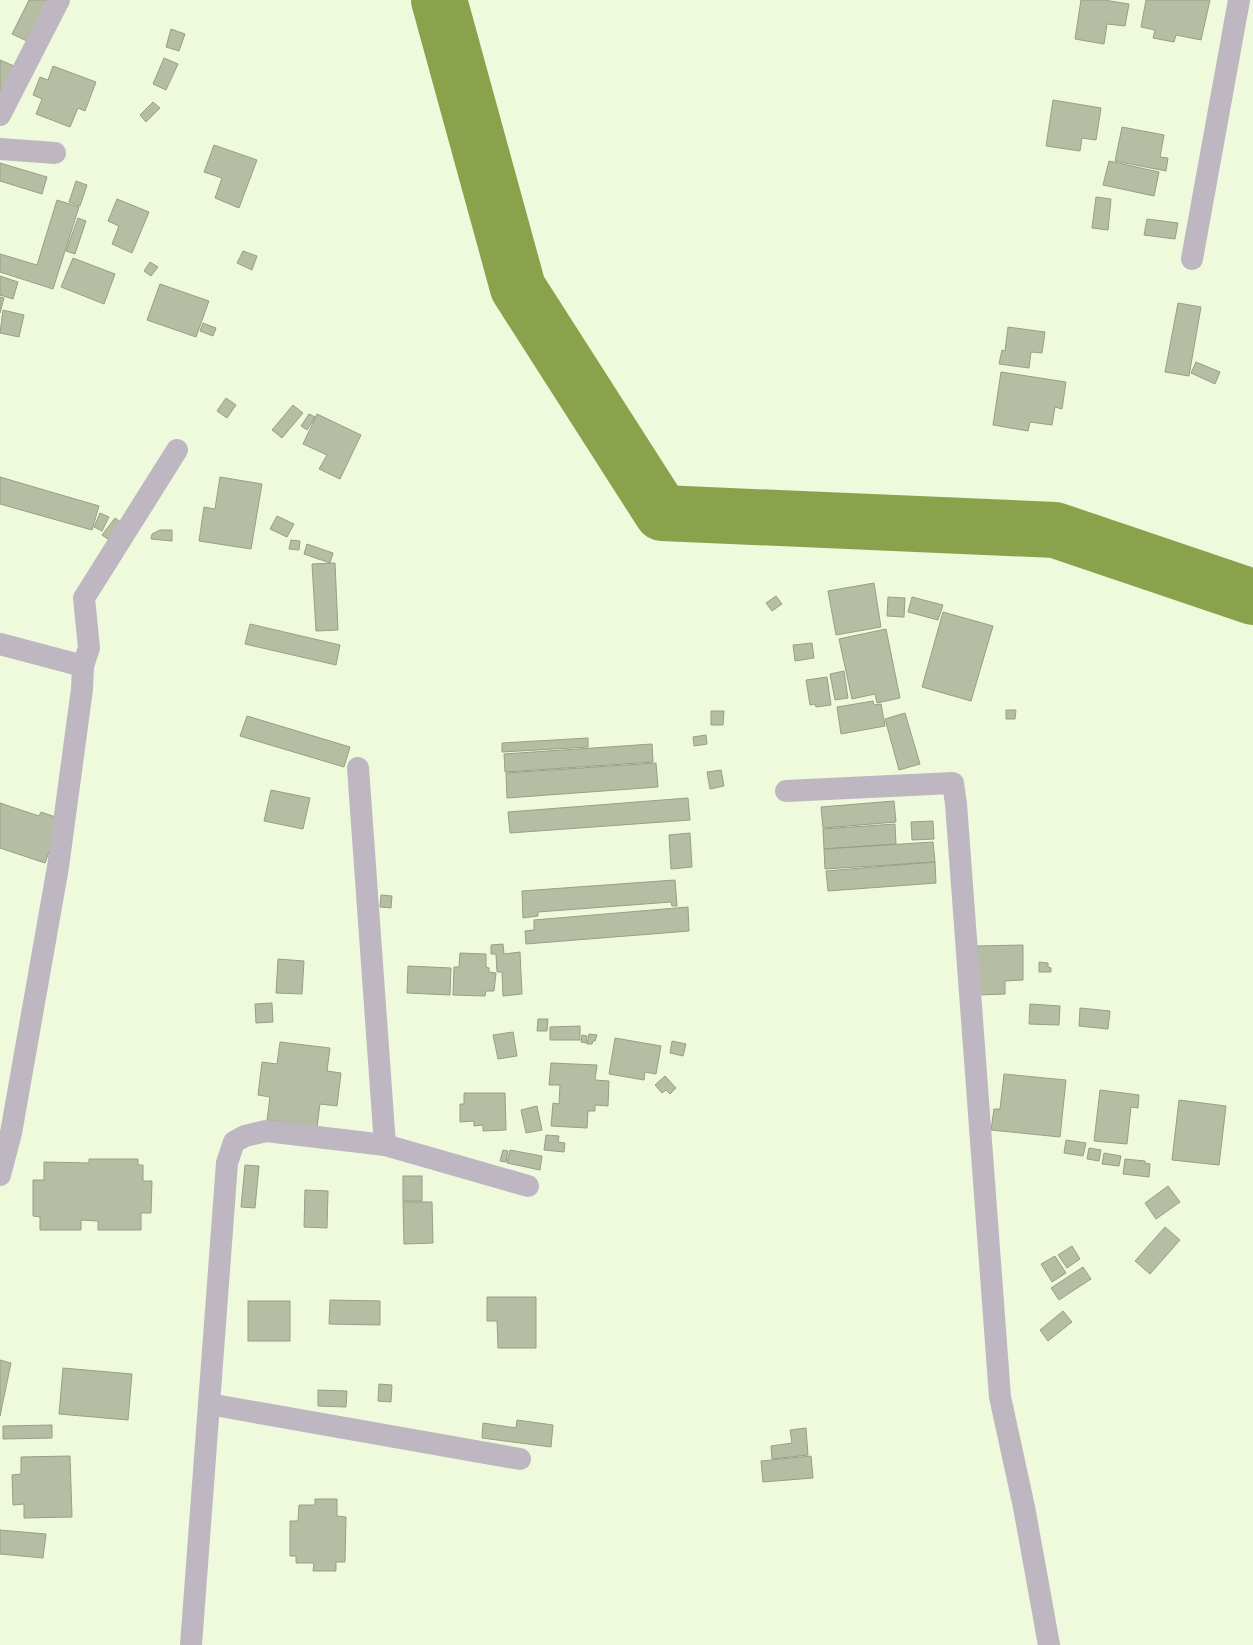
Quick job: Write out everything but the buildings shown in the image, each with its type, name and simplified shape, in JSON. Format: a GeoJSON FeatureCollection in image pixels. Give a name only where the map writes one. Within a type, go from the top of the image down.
{"type":"FeatureCollection","features":[{"type":"Feature","properties":{"kind":"street"},"geometry":{"type":"LineString","coordinates":[[0,115],[59,0]]}},
{"type":"Feature","properties":{"kind":"street"},"geometry":{"type":"LineString","coordinates":[[1192,259],[1239,0]]}},
{"type":"Feature","properties":{"kind":"street"},"geometry":{"type":"LineString","coordinates":[[0,149],[56,153]]}},
{"type":"Feature","properties":{"kind":"street"},"geometry":{"type":"LineString","coordinates":[[0,1175],[11,1133],[58,868],[82,689],[83,666],[89,648],[84,598],[177,450]]}},
{"type":"Feature","properties":{"kind":"street"},"geometry":{"type":"LineString","coordinates":[[0,644],[83,666]]}},
{"type":"Feature","properties":{"kind":"street"},"geometry":{"type":"LineString","coordinates":[[358,768],[385,1145]]}},
{"type":"Feature","properties":{"kind":"street"},"geometry":{"type":"LineString","coordinates":[[786,791],[953,782],[1000,1397],[1024,1507],[1049,1645]]}},
{"type":"Feature","properties":{"kind":"street"},"geometry":{"type":"LineString","coordinates":[[192,1645],[208,1404],[227,1163],[234,1142],[245,1136],[266,1131],[385,1145],[528,1186]]}},
{"type":"Feature","properties":{"kind":"street"},"geometry":{"type":"LineString","coordinates":[[208,1404],[520,1459]]}},
{"type":"Feature","properties":{"kind":"waterway"},"geometry":{"type":"LineString","coordinates":[[439,0],[518,288],[662,513],[1055,530],[1253,597]]}}]}
